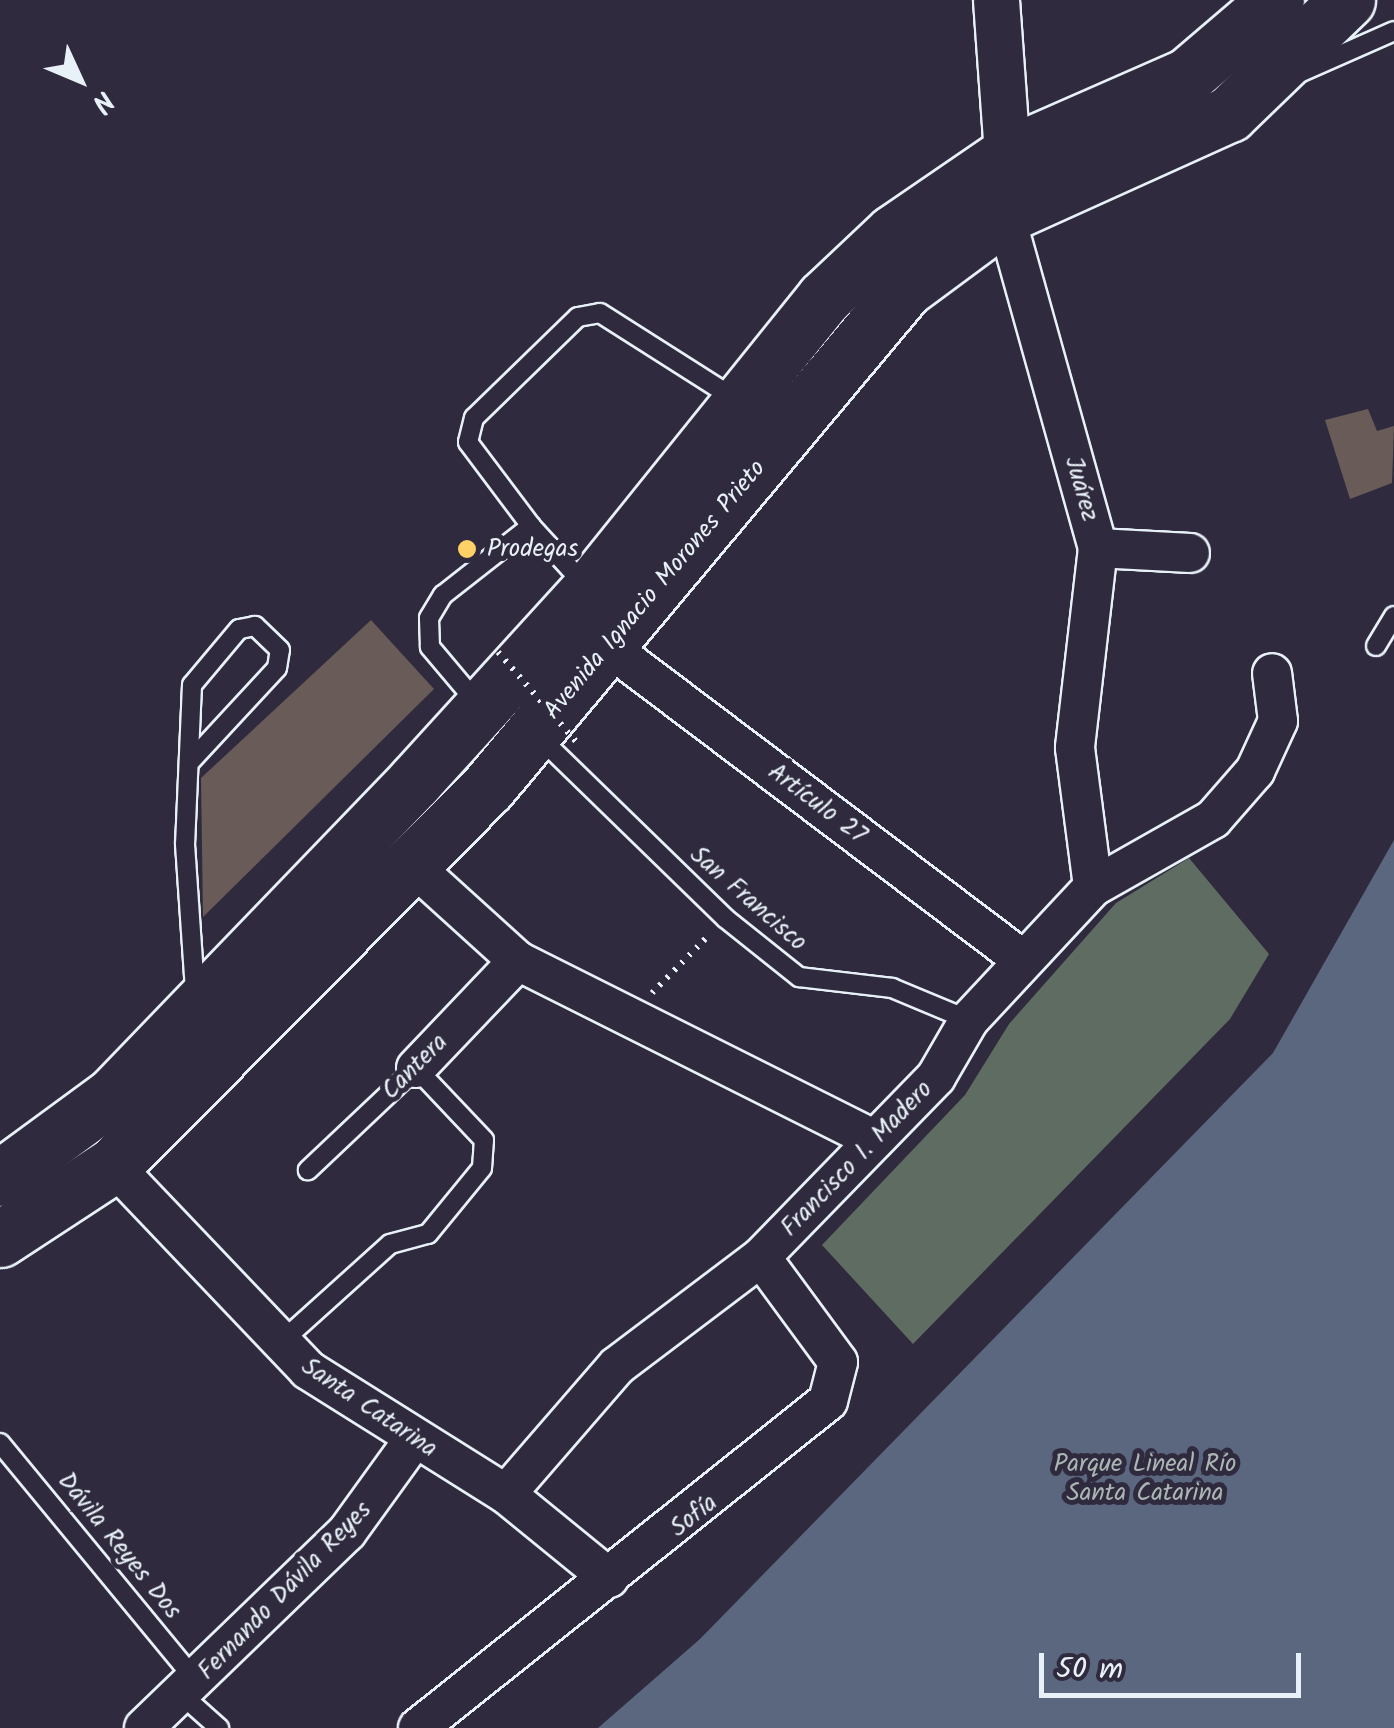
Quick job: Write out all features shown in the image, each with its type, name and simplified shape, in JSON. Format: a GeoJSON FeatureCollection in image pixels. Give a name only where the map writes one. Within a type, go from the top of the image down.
{"type":"FeatureCollection","features":[{"type":"Feature","properties":{"kind":"main road","name":"Avenida Ignacio Morones Prieto"},"geometry":{"type":"LineString","coordinates":[[0,1178],[113,1094],[482,708],[590,590],[824,298],[892,232],[1006,155],[1188,76],[1276,0]]}},
{"type":"Feature","properties":{"kind":"main road","name":"Avenida Ignacio Morones Prieto"},"geometry":{"type":"LineString","coordinates":[[0,1239],[113,1166],[411,864],[557,740],[610,648],[905,288],[1005,216],[1186,138],[1268,84],[1347,0]]}},
{"type":"Feature","properties":{"kind":"street"},"geometry":{"type":"LineString","coordinates":[[996,0],[1006,155]]}},
{"type":"Feature","properties":{"kind":"street","name":"Juárez"},"geometry":{"type":"LineString","coordinates":[[1005,216],[1098,548],[1076,748],[1092,887]]}},
{"type":"Feature","properties":{"kind":"street"},"geometry":{"type":"LineString","coordinates":[[1098,548],[1190,553]]}},
{"type":"Feature","properties":{"kind":"street","name":"Artículo 27"},"geometry":{"type":"LineString","coordinates":[[610,648],[1024,960]]}},
{"type":"Feature","properties":{"kind":"street","name":"Francisco I. Madero"},"geometry":{"type":"LineString","coordinates":[[506,1494],[618,1366],[761,1257],[936,1077],[970,1020],[1092,887],[1192,836],[1244,784],[1278,721],[1272,673]]}},
{"type":"Feature","properties":{"kind":"street"},"geometry":{"type":"LineString","coordinates":[[411,864],[518,961],[632,1012],[875,1140]]}},
{"type":"Feature","properties":{"kind":"street","name":"Cantera"},"geometry":{"type":"LineString","coordinates":[[416,1068],[518,961]]}},
{"type":"Feature","properties":{"kind":"street","name":"Santa Catarina"},"geometry":{"type":"LineString","coordinates":[[113,1166],[279,1344],[412,1442],[506,1494],[608,1578]]}},
{"type":"Feature","properties":{"kind":"street","name":"Sofía"},"geometry":{"type":"LineString","coordinates":[[418,1728],[752,1469],[838,1387],[838,1362],[761,1257]]}},
{"type":"Feature","properties":{"kind":"street","name":"Fernando Dávila Reyes"},"geometry":{"type":"LineString","coordinates":[[144,1728],[189,1689],[347,1532],[412,1442]]}},
{"type":"Feature","properties":{"kind":"lane"},"geometry":{"type":"LineString","coordinates":[[1268,84],[1394,31]]}},
{"type":"Feature","properties":{"kind":"lane"},"geometry":{"type":"LineString","coordinates":[[590,590],[530,526],[468,442],[474,418],[578,317],[600,313],[723,392]]}},
{"type":"Feature","properties":{"kind":"lane"},"geometry":{"type":"LineString","coordinates":[[482,708],[430,648],[429,618],[470,571],[530,526]]}},
{"type":"Feature","properties":{"kind":"lane"},"geometry":{"type":"LineString","coordinates":[[1376,646],[1394,616]]}},
{"type":"Feature","properties":{"kind":"lane"},"geometry":{"type":"LineString","coordinates":[[188,763],[278,668],[280,650],[255,626],[239,629],[192,685],[188,763],[197,1007]]}},
{"type":"Feature","properties":{"kind":"lane","name":"San Francisco"},"geometry":{"type":"LineString","coordinates":[[557,740],[725,918],[816,985],[892,988],[970,1020]]}},
{"type":"Feature","properties":{"kind":"lane"},"geometry":{"type":"LineString","coordinates":[[279,1344],[390,1244],[428,1234],[482,1168],[476,1126],[416,1068]]}},
{"type":"Feature","properties":{"kind":"lane","name":"Cantera"},"geometry":{"type":"LineString","coordinates":[[308,1170],[416,1068]]}},
{"type":"Feature","properties":{"kind":"lane","name":"Dávila Reyes Dos"},"geometry":{"type":"LineString","coordinates":[[0,1443],[219,1728]]}},
{"type":"Feature","properties":{"kind":"path"},"geometry":{"type":"LineString","coordinates":[[498,652],[557,740]]}},
{"type":"Feature","properties":{"kind":"path"},"geometry":{"type":"LineString","coordinates":[[632,1012],[725,918]]}},
{"type":"Feature","properties":{"kind":"green space"},"geometry":{"type":"Polygon","coordinates":[[[1189,858],[1269,954],[1230,1019],[913,1344],[822,1245],[965,1095],[1009,1024],[1116,903],[1189,858]]]}},
{"type":"Feature","properties":{"kind":"water","name":"Parque Lineal Río Santa Catarina"},"geometry":{"type":"Polygon","coordinates":[[[1394,840],[1394,1728],[598,1728],[700,1639],[1273,1053],[1394,840]]]}},
{"type":"Feature","properties":{"kind":"building"},"geometry":{"type":"Polygon","coordinates":[[[1368,409],[1377,431],[1394,426],[1392,483],[1350,499],[1325,420],[1368,409]]]}},
{"type":"Feature","properties":{"kind":"building"},"geometry":{"type":"Polygon","coordinates":[[[371,620],[434,689],[203,917],[201,778],[371,620]]]}},
{"type":"Feature","properties":{"kind":"place","name":"Prodegas"},"geometry":{"type":"Point","coordinates":[467,549]}}]}
